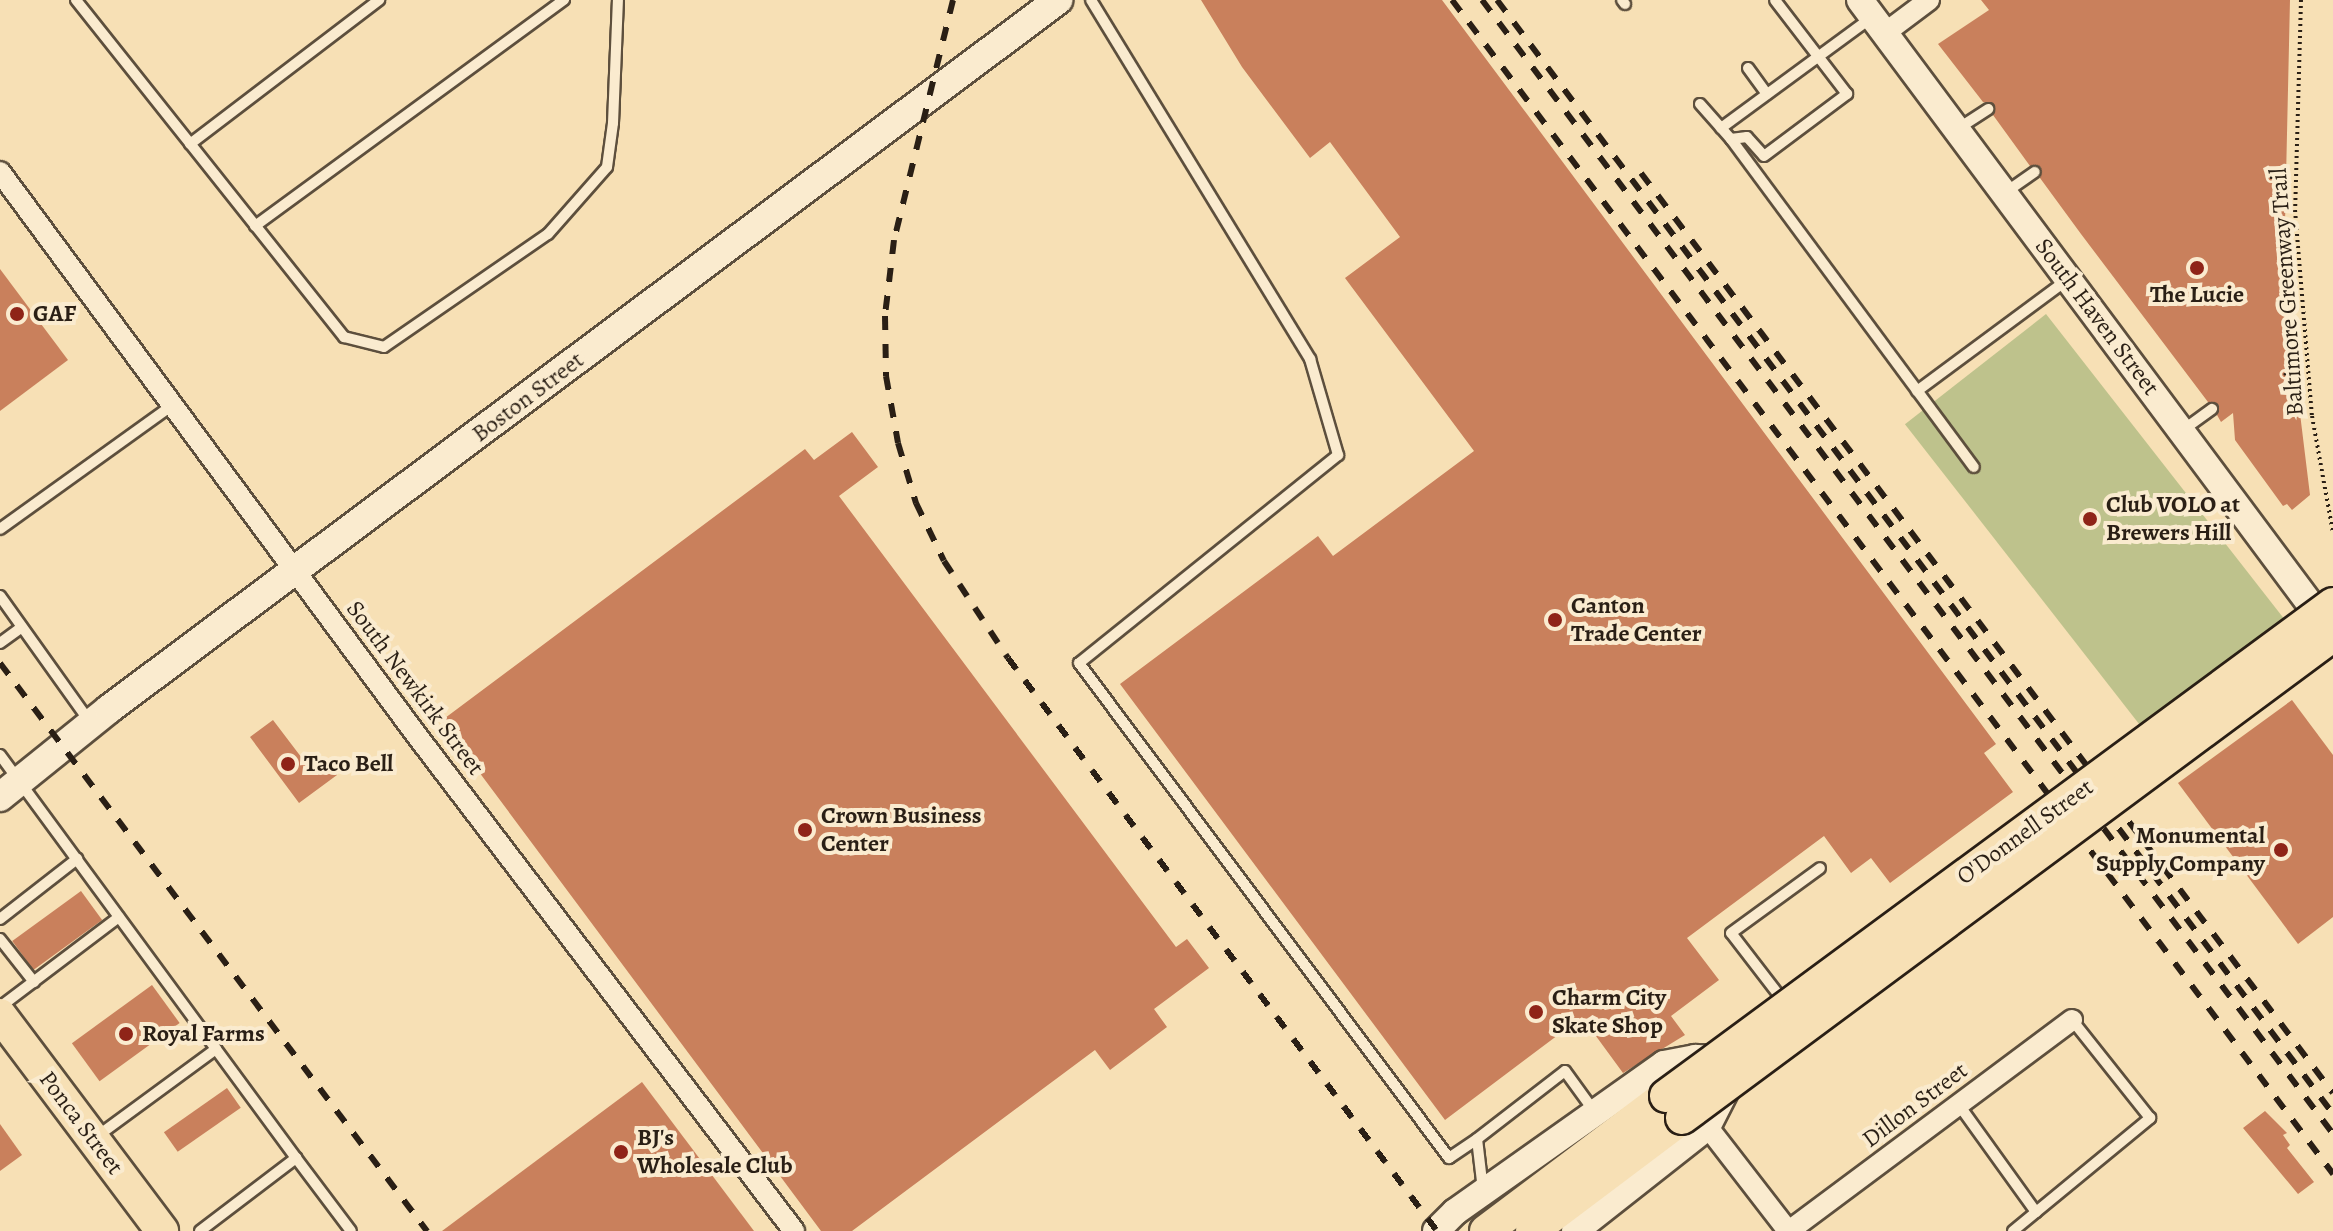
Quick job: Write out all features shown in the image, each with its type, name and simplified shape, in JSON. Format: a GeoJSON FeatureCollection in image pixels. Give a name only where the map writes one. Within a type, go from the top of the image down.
{"type":"FeatureCollection","features":[{"type":"Feature","properties":{"kind":"main road","name":"Boston Street"},"geometry":{"type":"LineString","coordinates":[[10,789],[91,724],[1058,0]]}},
{"type":"Feature","properties":{"kind":"main road","name":"O'Donnell Street"},"geometry":{"type":"LineString","coordinates":[[1532,1231],[2333,627]]}},
{"type":"Feature","properties":{"kind":"main road","name":"Ponca Street"},"geometry":{"type":"LineString","coordinates":[[0,1015],[162,1231]]}},
{"type":"Feature","properties":{"kind":"main road","name":"O'Donnell Street"},"geometry":{"type":"LineString","coordinates":[[1486,1231],[1685,1114]]}},
{"type":"Feature","properties":{"kind":"street"},"geometry":{"type":"LineString","coordinates":[[1873,17],[1929,0]]}},
{"type":"Feature","properties":{"kind":"street","name":"South Haven Street"},"geometry":{"type":"LineString","coordinates":[[1873,17],[2181,431],[2333,627]]}},
{"type":"Feature","properties":{"kind":"street","name":"South Newkirk Street"},"geometry":{"type":"LineString","coordinates":[[0,172],[296,571],[794,1231]]}},
{"type":"Feature","properties":{"kind":"street","name":"O'Donnell Street"},"geometry":{"type":"LineString","coordinates":[[1436,1231],[1484,1192],[1664,1064],[1695,1058],[1728,1060],[1753,1050],[2333,627]]}},
{"type":"Feature","properties":{"kind":"street","name":"Dillon Street"},"geometry":{"type":"LineString","coordinates":[[1788,1231],[2072,1020]]}},
{"type":"Feature","properties":{"kind":"street","name":"O'Donnell Street"},"geometry":{"type":"LineString","coordinates":[[1575,1231],[1685,1114],[1735,1071],[1753,1050]]}},
{"type":"Feature","properties":{"kind":"street"},"geometry":{"type":"LineString","coordinates":[[1664,1064],[1685,1114],[1788,1231]]}},
{"type":"Feature","properties":{"kind":"lane"},"geometry":{"type":"LineString","coordinates":[[76,0],[344,337],[384,347],[548,234],[607,167],[613,123],[618,0]]}},
{"type":"Feature","properties":{"kind":"lane"},"geometry":{"type":"LineString","coordinates":[[190,144],[379,0]]}},
{"type":"Feature","properties":{"kind":"lane"},"geometry":{"type":"LineString","coordinates":[[255,226],[564,0]]}},
{"type":"Feature","properties":{"kind":"lane"},"geometry":{"type":"LineString","coordinates":[[1091,0],[1310,359],[1338,455],[1079,663],[1449,1158],[1565,1071],[1595,1112]]}},
{"type":"Feature","properties":{"kind":"lane"},"geometry":{"type":"LineString","coordinates":[[1731,139],[1747,137],[1764,156],[1847,94],[1775,0]]}},
{"type":"Feature","properties":{"kind":"lane"},"geometry":{"type":"LineString","coordinates":[[1721,128],[1873,17]]}},
{"type":"Feature","properties":{"kind":"lane"},"geometry":{"type":"LineString","coordinates":[[1748,68],[1767,94]]}},
{"type":"Feature","properties":{"kind":"lane"},"geometry":{"type":"LineString","coordinates":[[1700,104],[1731,139],[1974,467]]}},
{"type":"Feature","properties":{"kind":"lane"},"geometry":{"type":"LineString","coordinates":[[1957,130],[1988,109]]}},
{"type":"Feature","properties":{"kind":"lane"},"geometry":{"type":"LineString","coordinates":[[2004,193],[2035,172]]}},
{"type":"Feature","properties":{"kind":"lane"},"geometry":{"type":"LineString","coordinates":[[1917,391],[2068,279]]}},
{"type":"Feature","properties":{"kind":"lane"},"geometry":{"type":"LineString","coordinates":[[0,529],[174,403]]}},
{"type":"Feature","properties":{"kind":"lane"},"geometry":{"type":"LineString","coordinates":[[2181,431],[2212,409]]}},
{"type":"Feature","properties":{"kind":"lane"},"geometry":{"type":"LineString","coordinates":[[0,596],[91,724]]}},
{"type":"Feature","properties":{"kind":"lane"},"geometry":{"type":"LineString","coordinates":[[0,643],[22,627]]}},
{"type":"Feature","properties":{"kind":"lane"},"geometry":{"type":"LineString","coordinates":[[0,755],[10,789],[77,859],[351,1231]]}},
{"type":"Feature","properties":{"kind":"lane"},"geometry":{"type":"LineString","coordinates":[[0,919],[77,859]]}},
{"type":"Feature","properties":{"kind":"lane"},"geometry":{"type":"LineString","coordinates":[[1797,1019],[1731,933],[1820,868]]}},
{"type":"Feature","properties":{"kind":"lane"},"geometry":{"type":"LineString","coordinates":[[0,1007],[119,917]]}},
{"type":"Feature","properties":{"kind":"lane"},"geometry":{"type":"LineString","coordinates":[[0,939],[34,982]]}},
{"type":"Feature","properties":{"kind":"lane"},"geometry":{"type":"LineString","coordinates":[[2013,1231],[2150,1118],[2072,1020]]}},
{"type":"Feature","properties":{"kind":"lane"},"geometry":{"type":"LineString","coordinates":[[94,1140],[216,1049]]}},
{"type":"Feature","properties":{"kind":"lane"},"geometry":{"type":"LineString","coordinates":[[1959,1105],[2036,1212]]}},
{"type":"Feature","properties":{"kind":"lane"},"geometry":{"type":"LineString","coordinates":[[1477,1139],[1484,1192]]}},
{"type":"Feature","properties":{"kind":"lane"},"geometry":{"type":"LineString","coordinates":[[200,1231],[296,1158]]}},
{"type":"Feature","properties":{"kind":"path","name":"Baltimore Greenway Trail"},"geometry":{"type":"LineString","coordinates":[[2301,0],[2295,210],[2312,416],[2333,533]]}},
{"type":"Feature","properties":{"kind":"green space","name":"Club VOLO at Brewers Hill"},"geometry":{"type":"Polygon","coordinates":[[[2046,314],[2284,618],[2143,728],[1905,424],[2046,314]]]}},
{"type":"Feature","properties":{"kind":"building","name":"Canton Trade Center"},"geometry":{"type":"Polygon","coordinates":[[[1201,0],[1442,0],[1996,744],[1984,753],[2013,792],[1890,883],[1871,858],[1851,873],[1824,836],[1687,938],[1719,980],[1671,1016],[1685,1035],[1623,1073],[1582,1017],[1445,1120],[1120,684],[1318,536],[1333,556],[1474,451],[1345,278],[1400,237],[1330,142],[1310,158],[1242,67],[1201,0]]]}},
{"type":"Feature","properties":{"kind":"building","name":"The Lucie"},"geometry":{"type":"Polygon","coordinates":[[[1981,0],[2290,0],[2285,223],[2291,340],[2310,495],[2292,510],[2287,504],[2283,506],[2235,440],[2233,413],[2221,422],[2217,415],[2219,405],[2208,402],[2081,234],[2040,178],[2041,167],[2030,166],[1993,115],[1994,104],[1983,102],[1938,44],[1989,10],[1981,0]]]}},
{"type":"Feature","properties":{"kind":"building","name":"GAF"},"geometry":{"type":"Polygon","coordinates":[[[0,269],[68,360],[0,411],[0,269]]]}},
{"type":"Feature","properties":{"kind":"building","name":"Crown Business Center"},"geometry":{"type":"Polygon","coordinates":[[[852,432],[878,467],[839,496],[1176,947],[1187,939],[1209,968],[1154,1009],[1167,1027],[1110,1070],[1095,1050],[852,1231],[821,1231],[441,721],[805,449],[814,460],[852,432]]]}},
{"type":"Feature","properties":{"kind":"building","name":"Monumental Supply Company"},"geometry":{"type":"Polygon","coordinates":[[[2292,700],[2333,755],[2333,917],[2298,944],[2178,783],[2292,700]]]}},
{"type":"Feature","properties":{"kind":"building","name":"Taco Bell"},"geometry":{"type":"Polygon","coordinates":[[[273,720],[311,770],[325,759],[337,775],[299,803],[250,737],[273,720]]]}},
{"type":"Feature","properties":{"kind":"building"},"geometry":{"type":"Polygon","coordinates":[[[81,891],[102,920],[33,970],[12,941],[81,891]]]}},
{"type":"Feature","properties":{"kind":"building","name":"Royal Farms"},"geometry":{"type":"Polygon","coordinates":[[[152,985],[180,1023],[100,1081],[72,1043],[152,985]]]}},
{"type":"Feature","properties":{"kind":"building","name":"BJ's Wholesale Club"},"geometry":{"type":"Polygon","coordinates":[[[642,1082],[754,1231],[442,1231],[642,1082]]]}},
{"type":"Feature","properties":{"kind":"building","name":"Royal Farms"},"geometry":{"type":"Polygon","coordinates":[[[227,1088],[241,1108],[178,1152],[164,1132],[227,1088]]]}},
{"type":"Feature","properties":{"kind":"building"},"geometry":{"type":"Polygon","coordinates":[[[2265,1111],[2287,1133],[2283,1135],[2290,1145],[2287,1148],[2314,1182],[2298,1194],[2243,1128],[2265,1111]]]}},
{"type":"Feature","properties":{"kind":"building"},"geometry":{"type":"Polygon","coordinates":[[[0,1124],[22,1155],[0,1171],[0,1124]]]}},
{"type":"Feature","properties":{"kind":"railway"},"geometry":{"type":"LineString","coordinates":[[953,0],[894,240],[885,316],[886,376],[898,443],[916,503],[944,561],[1008,658],[1437,1231]]}},
{"type":"Feature","properties":{"kind":"railway"},"geometry":{"type":"LineString","coordinates":[[1452,0],[2333,1174]]}},
{"type":"Feature","properties":{"kind":"railway"},"geometry":{"type":"LineString","coordinates":[[1482,0],[2333,1134]]}},
{"type":"Feature","properties":{"kind":"railway"},"geometry":{"type":"LineString","coordinates":[[1497,0],[2333,1114]]}},
{"type":"Feature","properties":{"kind":"railway"},"geometry":{"type":"LineString","coordinates":[[1641,173],[2333,1093]]}},
{"type":"Feature","properties":{"kind":"railway"},"geometry":{"type":"LineString","coordinates":[[0,663],[427,1231]]}},
{"type":"Feature","properties":{"kind":"place","name":"The Lucie"},"geometry":{"type":"Point","coordinates":[2197,268]}},
{"type":"Feature","properties":{"kind":"place","name":"GAF"},"geometry":{"type":"Point","coordinates":[17,314]}},
{"type":"Feature","properties":{"kind":"place","name":"Club VOLO at Brewers Hill"},"geometry":{"type":"Point","coordinates":[2090,519]}},
{"type":"Feature","properties":{"kind":"place","name":"Canton Trade Center"},"geometry":{"type":"Point","coordinates":[1555,620]}},
{"type":"Feature","properties":{"kind":"place","name":"Taco Bell"},"geometry":{"type":"Point","coordinates":[288,764]}},
{"type":"Feature","properties":{"kind":"place","name":"Crown Business Center"},"geometry":{"type":"Point","coordinates":[805,830]}},
{"type":"Feature","properties":{"kind":"place","name":"Monumental Supply Company"},"geometry":{"type":"Point","coordinates":[2281,850]}},
{"type":"Feature","properties":{"kind":"place","name":"Charm City Skate Shop"},"geometry":{"type":"Point","coordinates":[1536,1012]}},
{"type":"Feature","properties":{"kind":"place","name":"Royal Farms"},"geometry":{"type":"Point","coordinates":[126,1034]}},
{"type":"Feature","properties":{"kind":"place","name":"BJ's Wholesale Club"},"geometry":{"type":"Point","coordinates":[621,1152]}}]}
